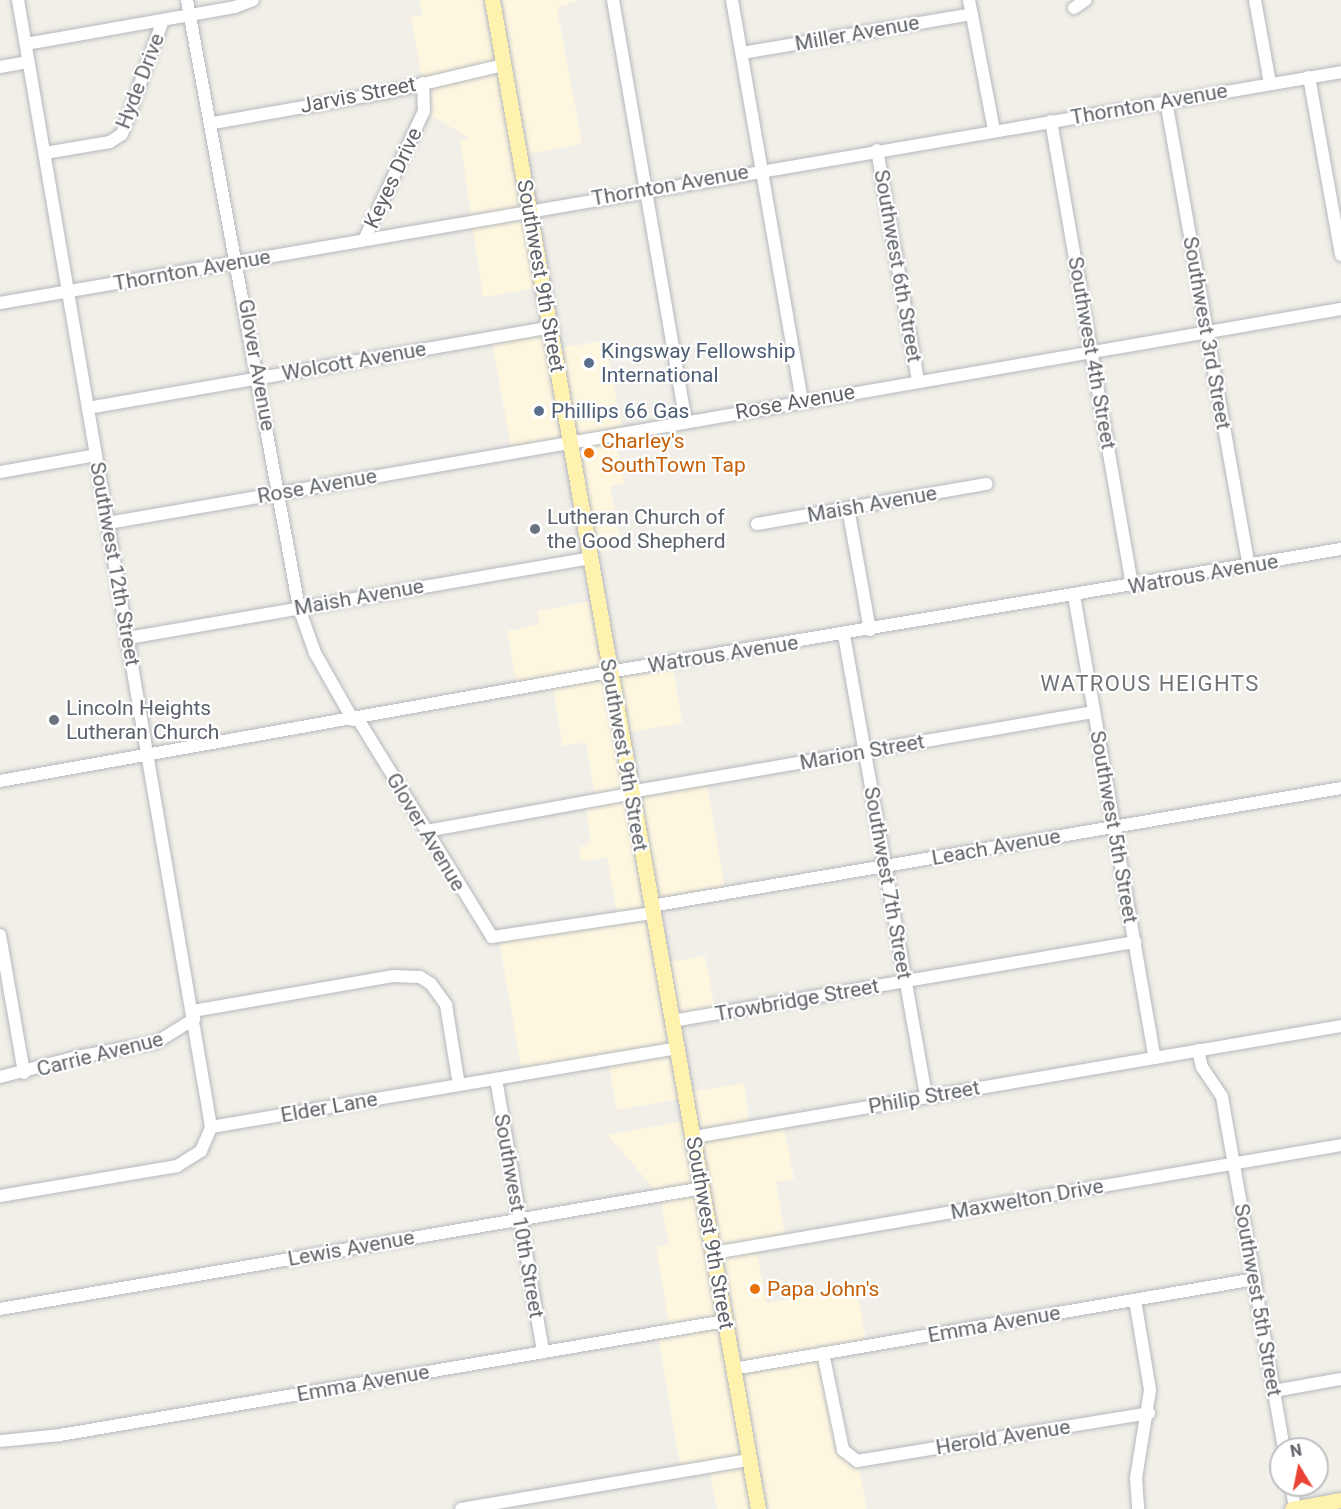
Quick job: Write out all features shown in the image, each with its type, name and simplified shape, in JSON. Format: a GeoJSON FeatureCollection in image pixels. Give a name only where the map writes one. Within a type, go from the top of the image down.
{"type":"FeatureCollection","features":[{"type":"Feature","properties":{"kind":"main road","name":"Southwest 9th Street"},"geometry":{"type":"LineString","coordinates":[[492,0],[758,1509]]}},
{"type":"Feature","properties":{"kind":"main road"},"geometry":{"type":"LineString","coordinates":[[1293,1509],[1341,1500]]}},
{"type":"Feature","properties":{"kind":"street","name":"Southwest 12th Street"},"geometry":{"type":"LineString","coordinates":[[18,0],[211,1127]]}},
{"type":"Feature","properties":{"kind":"street","name":"Glover Avenue"},"geometry":{"type":"LineString","coordinates":[[187,0],[213,123],[299,608],[315,653],[487,933],[499,939]]}},
{"type":"Feature","properties":{"kind":"street"},"geometry":{"type":"LineString","coordinates":[[613,0],[686,421]]}},
{"type":"Feature","properties":{"kind":"street"},"geometry":{"type":"LineString","coordinates":[[732,0],[802,401]]}},
{"type":"Feature","properties":{"kind":"street"},"geometry":{"type":"LineString","coordinates":[[969,0],[994,130]]}},
{"type":"Feature","properties":{"kind":"street"},"geometry":{"type":"LineString","coordinates":[[1074,8],[1086,0]]}},
{"type":"Feature","properties":{"kind":"street"},"geometry":{"type":"LineString","coordinates":[[1255,0],[1270,83]]}},
{"type":"Feature","properties":{"kind":"street"},"geometry":{"type":"LineString","coordinates":[[26,44],[190,15],[250,1]]}},
{"type":"Feature","properties":{"kind":"street","name":"Miller Avenue"},"geometry":{"type":"LineString","coordinates":[[742,53],[972,14]]}},
{"type":"Feature","properties":{"kind":"street","name":"Hyde Drive"},"geometry":{"type":"LineString","coordinates":[[45,153],[110,142],[122,134],[163,20]]}},
{"type":"Feature","properties":{"kind":"street"},"geometry":{"type":"LineString","coordinates":[[0,67],[29,62]]}},
{"type":"Feature","properties":{"kind":"street","name":"Jarvis Street"},"geometry":{"type":"LineString","coordinates":[[213,123],[423,83],[503,65]]}},
{"type":"Feature","properties":{"kind":"street","name":"Thornton Avenue"},"geometry":{"type":"LineString","coordinates":[[0,303],[529,209],[1341,72]]}},
{"type":"Feature","properties":{"kind":"street"},"geometry":{"type":"LineString","coordinates":[[1309,77],[1341,255]]}},
{"type":"Feature","properties":{"kind":"street","name":"Keyes Drive"},"geometry":{"type":"LineString","coordinates":[[365,238],[424,111],[423,83]]}},
{"type":"Feature","properties":{"kind":"street","name":"Southwest 3rd Street"},"geometry":{"type":"LineString","coordinates":[[1166,101],[1249,566]]}},
{"type":"Feature","properties":{"kind":"street","name":"Southwest 4th Street"},"geometry":{"type":"LineString","coordinates":[[1051,121],[1132,586]]}},
{"type":"Feature","properties":{"kind":"street","name":"Southwest 6th Street"},"geometry":{"type":"LineString","coordinates":[[877,150],[918,381]]}},
{"type":"Feature","properties":{"kind":"street","name":"Rose Avenue"},"geometry":{"type":"LineString","coordinates":[[108,523],[569,441],[1341,309]]}},
{"type":"Feature","properties":{"kind":"street","name":"Wolcott Avenue"},"geometry":{"type":"LineString","coordinates":[[88,408],[550,327]]}},
{"type":"Feature","properties":{"kind":"street"},"geometry":{"type":"LineString","coordinates":[[0,472],[96,455]]}},
{"type":"Feature","properties":{"kind":"street","name":"Maish Avenue"},"geometry":{"type":"LineString","coordinates":[[758,524],[987,484]]}},
{"type":"Feature","properties":{"kind":"street"},"geometry":{"type":"LineString","coordinates":[[848,508],[870,630]]}},
{"type":"Feature","properties":{"kind":"street","name":"Watrous Avenue"},"geometry":{"type":"LineString","coordinates":[[0,781],[356,720],[609,672],[844,635],[1341,549]]}},
{"type":"Feature","properties":{"kind":"street","name":"Maish Avenue"},"geometry":{"type":"LineString","coordinates":[[128,638],[589,558]]}},
{"type":"Feature","properties":{"kind":"street","name":"Southwest 5th Street"},"geometry":{"type":"LineString","coordinates":[[1074,596],[1155,1058]]}},
{"type":"Feature","properties":{"kind":"street","name":"Southwest 7th Street"},"geometry":{"type":"LineString","coordinates":[[844,635],[926,1097]]}},
{"type":"Feature","properties":{"kind":"street","name":"Marion Street"},"geometry":{"type":"LineString","coordinates":[[426,831],[1094,712]]}},
{"type":"Feature","properties":{"kind":"street","name":"Leach Avenue"},"geometry":{"type":"LineString","coordinates":[[499,939],[885,866],[1341,788]]}},
{"type":"Feature","properties":{"kind":"street"},"geometry":{"type":"LineString","coordinates":[[0,935],[24,1073]]}},
{"type":"Feature","properties":{"kind":"street","name":"Trowbridge Street"},"geometry":{"type":"LineString","coordinates":[[672,1022],[1135,942]]}},
{"type":"Feature","properties":{"kind":"street","name":"Carrie Avenue"},"geometry":{"type":"LineString","coordinates":[[0,1077],[24,1073],[77,1057],[157,1042],[193,1015],[394,976],[420,977],[440,993],[451,1022],[459,1085]]}},
{"type":"Feature","properties":{"kind":"street"},"geometry":{"type":"LineString","coordinates":[[1198,1050],[1341,1026]]}},
{"type":"Feature","properties":{"kind":"street","name":"Elder Lane"},"geometry":{"type":"LineString","coordinates":[[211,1127],[677,1048]]}},
{"type":"Feature","properties":{"kind":"street","name":"Southwest 5th Street"},"geometry":{"type":"LineString","coordinates":[[1198,1050],[1202,1067],[1222,1097],[1282,1437]]}},
{"type":"Feature","properties":{"kind":"street","name":"Philip Street"},"geometry":{"type":"LineString","coordinates":[[694,1137],[1198,1050]]}},
{"type":"Feature","properties":{"kind":"street","name":"Southwest 10th Street"},"geometry":{"type":"LineString","coordinates":[[496,1079],[543,1352]]}},
{"type":"Feature","properties":{"kind":"street"},"geometry":{"type":"LineString","coordinates":[[0,1196],[177,1166],[201,1151],[211,1127]]}},
{"type":"Feature","properties":{"kind":"street","name":"Maxwelton Drive"},"geometry":{"type":"LineString","coordinates":[[714,1253],[1341,1145]]}},
{"type":"Feature","properties":{"kind":"street","name":"Lewis Avenue"},"geometry":{"type":"LineString","coordinates":[[0,1309],[703,1188]]}},
{"type":"Feature","properties":{"kind":"street","name":"Emma Avenue"},"geometry":{"type":"LineString","coordinates":[[734,1369],[1255,1279]]}},
{"type":"Feature","properties":{"kind":"street"},"geometry":{"type":"LineString","coordinates":[[1135,1300],[1149,1372],[1149,1413],[1137,1472],[1138,1509]]}},
{"type":"Feature","properties":{"kind":"street","name":"Emma Avenue"},"geometry":{"type":"LineString","coordinates":[[0,1441],[60,1435],[725,1321]]}},
{"type":"Feature","properties":{"kind":"street","name":"Herold Avenue"},"geometry":{"type":"LineString","coordinates":[[824,1353],[843,1450],[857,1461],[1149,1413]]}},
{"type":"Feature","properties":{"kind":"street"},"geometry":{"type":"LineString","coordinates":[[1274,1391],[1341,1379]]}},
{"type":"Feature","properties":{"kind":"street"},"geometry":{"type":"LineString","coordinates":[[461,1509],[749,1460]]}},
{"type":"Feature","properties":{"kind":"shaded area"},"geometry":{"type":"Polygon","coordinates":[[[420,0],[579,0],[557,8],[582,144],[520,155],[543,287],[483,297],[460,140],[469,138],[424,111],[426,99],[411,18],[422,15],[420,0]]]}},
{"type":"Feature","properties":{"kind":"shaded area"},"geometry":{"type":"Polygon","coordinates":[[[550,327],[554,350],[604,340],[623,432],[615,434],[624,483],[610,486],[622,548],[589,554],[569,442],[512,452],[491,337],[550,327]]]}},
{"type":"Feature","properties":{"kind":"shaded area"},"geometry":{"type":"Polygon","coordinates":[[[597,600],[609,672],[672,662],[682,723],[620,734],[630,791],[706,779],[726,894],[651,906],[662,963],[705,956],[716,1014],[673,1021],[686,1093],[744,1083],[750,1127],[783,1122],[794,1179],[776,1182],[786,1240],[756,1246],[766,1303],[857,1288],[867,1346],[824,1353],[843,1450],[857,1461],[867,1509],[717,1509],[709,1467],[681,1471],[658,1333],[670,1330],[656,1247],[669,1244],[660,1196],[608,1135],[690,1120],[686,1098],[617,1110],[608,1060],[522,1074],[499,939],[618,919],[607,857],[581,862],[579,847],[591,844],[585,803],[596,800],[586,742],[563,746],[552,683],[518,689],[507,631],[539,625],[538,611],[597,600]]]}},
{"type":"Feature","properties":{"kind":"place","name":"Kingsway Fellowship International"},"geometry":{"type":"Point","coordinates":[589,363]}},
{"type":"Feature","properties":{"kind":"place","name":"Phillips 66 Gas"},"geometry":{"type":"Point","coordinates":[539,411]}},
{"type":"Feature","properties":{"kind":"place","name":"Charley's SouthTown Tap"},"geometry":{"type":"Point","coordinates":[589,453]}},
{"type":"Feature","properties":{"kind":"place","name":"Lutheran Church of the Good Shepherd"},"geometry":{"type":"Point","coordinates":[535,529]}},
{"type":"Feature","properties":{"kind":"place","name":"Lincoln Heights Lutheran Church"},"geometry":{"type":"Point","coordinates":[54,720]}},
{"type":"Feature","properties":{"kind":"place","name":"Papa John's"},"geometry":{"type":"Point","coordinates":[755,1289]}},
{"type":"Feature","properties":{"kind":"district","name":"WATROUS HEIGHTS"},"geometry":{"type":"Point","coordinates":[1150,684]}}]}
